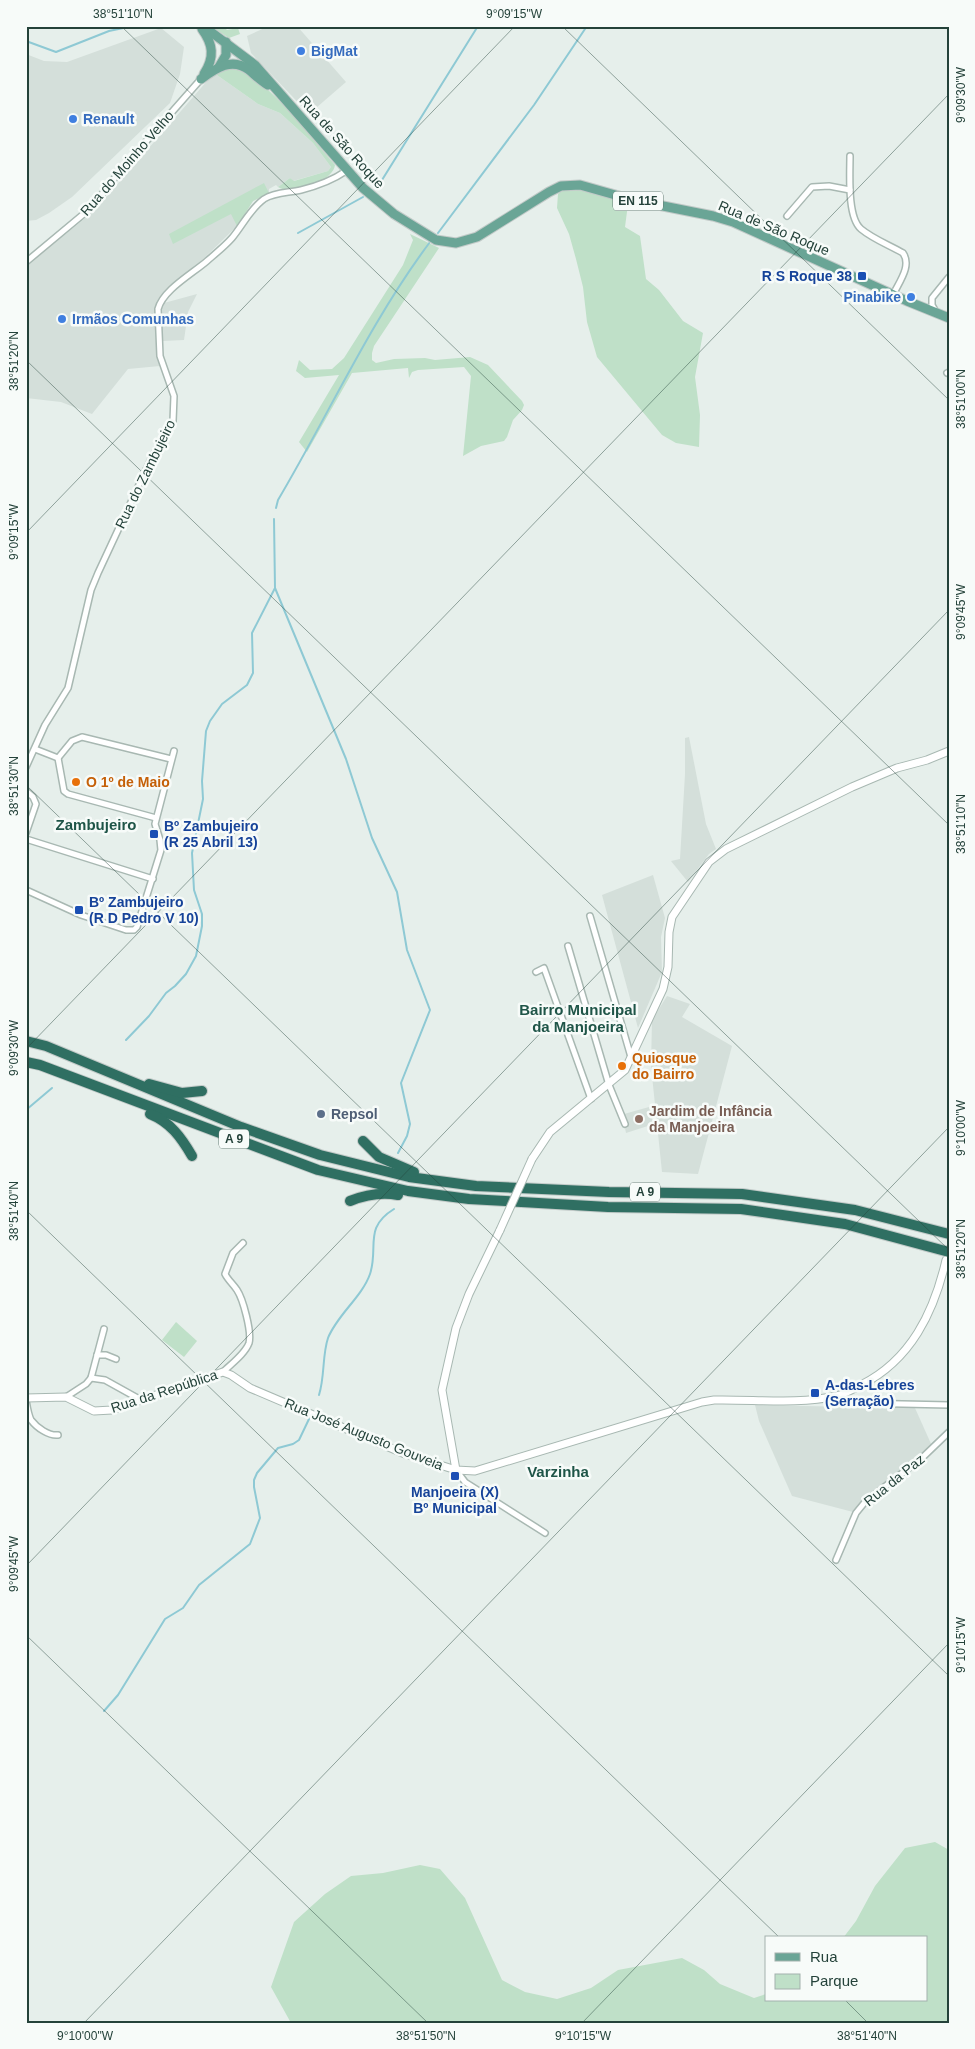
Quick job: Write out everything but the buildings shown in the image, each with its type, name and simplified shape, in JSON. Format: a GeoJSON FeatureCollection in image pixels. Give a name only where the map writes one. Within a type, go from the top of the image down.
{"type":"FeatureCollection","features":[{"type":"Feature","properties":{"kind":"highway","name":"A 9"},"geometry":{"type":"LineString","coordinates":[[26,1041],[46,1046],[241,1127],[320,1154],[409,1177],[476,1186],[600,1192],[742,1194],[855,1210],[949,1234]]}},
{"type":"Feature","properties":{"kind":"highway","name":"A 9"},"geometry":{"type":"LineString","coordinates":[[26,1062],[98,1087],[318,1170],[408,1191],[450,1197],[608,1208],[741,1209],[845,1224],[947,1256]]}},
{"type":"Feature","properties":{"kind":"highway"},"geometry":{"type":"LineString","coordinates":[[111,1074],[182,1093],[202,1091]]}},
{"type":"Feature","properties":{"kind":"highway"},"geometry":{"type":"LineString","coordinates":[[98,1087],[161,1118],[175,1130],[192,1156]]}},
{"type":"Feature","properties":{"kind":"highway"},"geometry":{"type":"LineString","coordinates":[[363,1142],[379,1157],[394,1165],[444,1182]]}},
{"type":"Feature","properties":{"kind":"highway"},"geometry":{"type":"LineString","coordinates":[[350,1200],[358,1197],[388,1193],[406,1196],[450,1197]]}},
{"type":"Feature","properties":{"kind":"main road","name":"Rua de São Roque"},"geometry":{"type":"LineString","coordinates":[[202,26],[255,65],[346,170],[380,204],[436,240],[456,243],[477,237],[549,192],[561,186],[580,185],[633,200],[713,216],[732,222],[938,315],[949,318]]}},
{"type":"Feature","properties":{"kind":"main road"},"geometry":{"type":"LineString","coordinates":[[201,79],[210,66],[212,49],[202,26]]}},
{"type":"Feature","properties":{"kind":"main road"},"geometry":{"type":"LineString","coordinates":[[219,67],[226,55],[226,42]]}},
{"type":"Feature","properties":{"kind":"main road"},"geometry":{"type":"LineString","coordinates":[[201,79],[219,67],[234,64],[246,68],[264,83],[275,89]]}},
{"type":"Feature","properties":{"kind":"street","name":"Rua do Moinho Velho"},"geometry":{"type":"LineString","coordinates":[[26,262],[92,206],[201,79]]}},
{"type":"Feature","properties":{"kind":"street"},"geometry":{"type":"LineString","coordinates":[[850,156],[850,190],[854,216],[858,226],[868,234],[903,253],[906,257],[907,266],[893,295]]}},
{"type":"Feature","properties":{"kind":"street","name":"Rua do Zambujeiro"},"geometry":{"type":"LineString","coordinates":[[26,767],[46,725],[68,688],[91,590],[98,573],[152,457],[173,420],[174,396],[160,356],[158,309],[160,301],[231,239],[255,207],[265,198],[279,193],[302,190],[325,182],[346,170]]}},
{"type":"Feature","properties":{"kind":"street"},"geometry":{"type":"LineString","coordinates":[[787,216],[812,187],[829,186],[850,190]]}},
{"type":"Feature","properties":{"kind":"street"},"geometry":{"type":"LineString","coordinates":[[938,315],[932,306],[932,298],[949,277]]}},
{"type":"Feature","properties":{"kind":"street"},"geometry":{"type":"LineString","coordinates":[[156,818],[68,794],[64,791],[58,758],[72,741],[82,737],[171,759]]}},
{"type":"Feature","properties":{"kind":"street"},"geometry":{"type":"LineString","coordinates":[[35,749],[58,758]]}},
{"type":"Feature","properties":{"kind":"street"},"geometry":{"type":"LineString","coordinates":[[544,1533],[466,1482],[456,1470],[442,1390],[456,1328],[469,1294],[532,1158],[550,1132],[625,1070],[663,989],[668,967],[669,932],[672,917],[709,862],[726,849],[852,787],[897,768],[927,760],[949,750]]}},
{"type":"Feature","properties":{"kind":"street"},"geometry":{"type":"LineString","coordinates":[[26,890],[81,915],[126,930],[137,928],[161,850],[155,824],[174,751]]}},
{"type":"Feature","properties":{"kind":"street"},"geometry":{"type":"LineString","coordinates":[[26,791],[33,796],[36,804],[26,833]]}},
{"type":"Feature","properties":{"kind":"street"},"geometry":{"type":"LineString","coordinates":[[26,839],[153,878]]}},
{"type":"Feature","properties":{"kind":"street"},"geometry":{"type":"LineString","coordinates":[[590,916],[631,1057]]}},
{"type":"Feature","properties":{"kind":"street"},"geometry":{"type":"LineString","coordinates":[[568,946],[609,1085],[625,1124]]}},
{"type":"Feature","properties":{"kind":"street"},"geometry":{"type":"LineString","coordinates":[[536,972],[544,968],[591,1099]]}},
{"type":"Feature","properties":{"kind":"street"},"geometry":{"type":"LineString","coordinates":[[223,1372],[246,1348],[249,1342],[250,1334],[243,1305],[238,1291],[225,1274],[233,1253],[243,1243]]}},
{"type":"Feature","properties":{"kind":"street","name":"Rua José Augusto Gouveia"},"geometry":{"type":"LineString","coordinates":[[242,1382],[250,1388],[405,1454],[456,1470],[476,1471],[702,1402],[714,1400],[805,1400],[838,1396],[870,1380],[892,1364],[908,1348],[926,1320],[947,1256]]}},
{"type":"Feature","properties":{"kind":"street"},"geometry":{"type":"LineString","coordinates":[[66,1397],[86,1384],[91,1378],[104,1329]]}},
{"type":"Feature","properties":{"kind":"street"},"geometry":{"type":"LineString","coordinates":[[98,1355],[106,1355],[116,1359]]}},
{"type":"Feature","properties":{"kind":"street","name":"Rua da República"},"geometry":{"type":"LineString","coordinates":[[26,1399],[66,1397],[94,1411],[112,1410],[223,1372],[242,1382]]}},
{"type":"Feature","properties":{"kind":"street"},"geometry":{"type":"LineString","coordinates":[[91,1378],[106,1380],[141,1400]]}},
{"type":"Feature","properties":{"kind":"street"},"geometry":{"type":"LineString","coordinates":[[838,1396],[856,1404],[949,1405]]}},
{"type":"Feature","properties":{"kind":"street"},"geometry":{"type":"LineString","coordinates":[[26,1399],[31,1419],[53,1436],[58,1435]]}},
{"type":"Feature","properties":{"kind":"street","name":"Rua da Paz"},"geometry":{"type":"LineString","coordinates":[[836,1560],[856,1513],[865,1502],[923,1457],[949,1432]]}},
{"type":"Feature","properties":{"kind":"shaded area"},"geometry":{"type":"Polygon","coordinates":[[[269,26],[297,26],[346,82],[309,114],[251,53],[247,36],[269,26]]]}},
{"type":"Feature","properties":{"kind":"shaded area"},"geometry":{"type":"Polygon","coordinates":[[[161,28],[184,47],[180,74],[170,103],[72,197],[36,220],[26,221],[26,54],[44,61],[67,62],[161,28]]]}},
{"type":"Feature","properties":{"kind":"shaded area"},"geometry":{"type":"Polygon","coordinates":[[[214,73],[258,104],[280,113],[313,143],[331,167],[328,171],[293,181],[290,178],[278,187],[276,185],[269,189],[269,193],[253,201],[237,226],[191,271],[159,298],[155,308],[160,366],[128,369],[92,414],[61,402],[26,398],[26,266],[94,211],[214,73]]]}},
{"type":"Feature","properties":{"kind":"shaded area"},"geometry":{"type":"Polygon","coordinates":[[[197,294],[188,312],[184,340],[163,341],[162,308],[164,303],[197,294]]]}},
{"type":"Feature","properties":{"kind":"shaded area"},"geometry":{"type":"Polygon","coordinates":[[[689,737],[706,824],[716,849],[709,854],[688,882],[671,861],[680,859],[685,738],[689,737]]]}},
{"type":"Feature","properties":{"kind":"shaded area"},"geometry":{"type":"Polygon","coordinates":[[[653,875],[665,918],[661,937],[662,972],[638,1028],[602,895],[653,875]]]}},
{"type":"Feature","properties":{"kind":"shaded area"},"geometry":{"type":"Polygon","coordinates":[[[667,996],[690,1004],[682,1017],[732,1046],[698,1174],[662,1172],[651,1066],[652,1020],[667,996]]]}},
{"type":"Feature","properties":{"kind":"shaded area","name":"Jardim de Infância da Manjoeira"},"geometry":{"type":"Polygon","coordinates":[[[649,1107],[654,1124],[626,1133],[625,1128],[628,1127],[624,1114],[649,1107]]]}},
{"type":"Feature","properties":{"kind":"shaded area"},"geometry":{"type":"Polygon","coordinates":[[[755,1405],[915,1408],[932,1446],[853,1512],[792,1496],[759,1421],[755,1405]]]}},
{"type":"Feature","properties":{"kind":"green space"},"geometry":{"type":"Polygon","coordinates":[[[211,26],[223,26],[227,30],[238,28],[240,34],[229,38],[211,26]]]}},
{"type":"Feature","properties":{"kind":"green space"},"geometry":{"type":"Polygon","coordinates":[[[229,68],[242,72],[257,81],[286,108],[335,165],[333,171],[327,177],[311,186],[292,190],[278,187],[290,178],[294,181],[328,171],[331,167],[313,143],[280,113],[258,104],[214,73],[229,68]]]}},
{"type":"Feature","properties":{"kind":"green space"},"geometry":{"type":"Polygon","coordinates":[[[264,183],[269,193],[253,201],[237,226],[231,214],[173,244],[169,234],[264,183]]]}},
{"type":"Feature","properties":{"kind":"green space"},"geometry":{"type":"Polygon","coordinates":[[[582,190],[628,204],[625,227],[640,236],[646,279],[659,290],[683,321],[703,333],[695,377],[700,415],[699,447],[676,443],[662,435],[597,357],[587,322],[583,287],[576,259],[569,234],[557,208],[558,194],[561,191],[582,190]]]}},
{"type":"Feature","properties":{"kind":"green space"},"geometry":{"type":"Polygon","coordinates":[[[410,234],[439,248],[374,346],[372,360],[376,363],[394,359],[425,358],[435,360],[470,357],[488,365],[522,401],[524,405],[522,410],[513,420],[504,441],[481,446],[463,456],[471,376],[464,367],[418,370],[412,372],[409,378],[408,368],[352,373],[307,452],[299,442],[339,375],[305,378],[296,371],[299,360],[310,370],[332,369],[344,358],[403,265],[413,240],[410,234]]]}},
{"type":"Feature","properties":{"kind":"green space"},"geometry":{"type":"Polygon","coordinates":[[[176,1322],[197,1341],[184,1357],[162,1340],[176,1322]]]}},
{"type":"Feature","properties":{"kind":"green space"},"geometry":{"type":"Polygon","coordinates":[[[935,1842],[949,1850],[949,2023],[291,2023],[271,1987],[294,1922],[325,1894],[351,1876],[383,1873],[420,1865],[440,1869],[465,1898],[502,1980],[525,1992],[557,1999],[591,1988],[618,1970],[682,1958],[704,1970],[720,1984],[754,1998],[765,1994],[765,2002],[928,2002],[928,1936],[845,1936],[856,1921],[875,1886],[905,1848],[935,1842]]]}},
{"type":"Feature","properties":{"kind":"waterway"},"geometry":{"type":"LineString","coordinates":[[26,41],[56,52],[109,31],[133,26]]}},
{"type":"Feature","properties":{"kind":"waterway"},"geometry":{"type":"LineString","coordinates":[[377,188],[478,26]]}},
{"type":"Feature","properties":{"kind":"waterway"},"geometry":{"type":"LineString","coordinates":[[438,233],[534,105],[587,26]]}},
{"type":"Feature","properties":{"kind":"waterway"},"geometry":{"type":"LineString","coordinates":[[298,233],[363,197]]}},
{"type":"Feature","properties":{"kind":"waterway"},"geometry":{"type":"LineString","coordinates":[[276,508],[278,500],[369,336],[408,273],[430,242]]}},
{"type":"Feature","properties":{"kind":"waterway"},"geometry":{"type":"LineString","coordinates":[[274,519],[275,588],[346,759],[372,838],[397,892],[407,950],[430,1010],[401,1083],[410,1124],[407,1136],[398,1153]]}},
{"type":"Feature","properties":{"kind":"waterway"},"geometry":{"type":"LineString","coordinates":[[126,1040],[149,1016],[166,993],[186,974],[196,956],[202,926],[202,914],[194,890],[192,853],[203,799],[202,781],[206,731],[210,721],[222,704],[247,685],[253,673],[252,633],[275,588]]}},
{"type":"Feature","properties":{"kind":"waterway"},"geometry":{"type":"LineString","coordinates":[[26,1110],[52,1088]]}},
{"type":"Feature","properties":{"kind":"waterway"},"geometry":{"type":"LineString","coordinates":[[319,1395],[328,1338],[337,1322],[366,1282],[370,1274],[375,1231],[378,1223],[394,1209]]}},
{"type":"Feature","properties":{"kind":"waterway"},"geometry":{"type":"LineString","coordinates":[[104,1711],[118,1695],[165,1619],[183,1608],[199,1585],[250,1544],[260,1518],[254,1487],[257,1473],[278,1448],[293,1444],[299,1440],[309,1419]]}},
{"type":"Feature","properties":{"kind":"place","name":"BigMat"},"geometry":{"type":"Point","coordinates":[301,51]}},
{"type":"Feature","properties":{"kind":"place","name":"Renault"},"geometry":{"type":"Point","coordinates":[73,119]}},
{"type":"Feature","properties":{"kind":"place","name":"R S Roque 38"},"geometry":{"type":"Point","coordinates":[862,276]}},
{"type":"Feature","properties":{"kind":"place","name":"Pinabike"},"geometry":{"type":"Point","coordinates":[911,297]}},
{"type":"Feature","properties":{"kind":"place","name":"Irmãos Comunhas"},"geometry":{"type":"Point","coordinates":[62,319]}},
{"type":"Feature","properties":{"kind":"place","name":"O 1º de Maio"},"geometry":{"type":"Point","coordinates":[76,782]}},
{"type":"Feature","properties":{"kind":"place","name":"Bº Zambujeiro (R 25 Abril 13)"},"geometry":{"type":"Point","coordinates":[154,834]}},
{"type":"Feature","properties":{"kind":"place","name":"Bº Zambujeiro (R D Pedro V 10)"},"geometry":{"type":"Point","coordinates":[79,910]}},
{"type":"Feature","properties":{"kind":"place","name":"Quiosque do Bairro"},"geometry":{"type":"Point","coordinates":[622,1066]}},
{"type":"Feature","properties":{"kind":"place","name":"Repsol"},"geometry":{"type":"Point","coordinates":[321,1114]}},
{"type":"Feature","properties":{"kind":"place","name":"Jardim de Infância da Manjoeira"},"geometry":{"type":"Point","coordinates":[639,1119]}},
{"type":"Feature","properties":{"kind":"place","name":"A-das-Lebres (Serração)"},"geometry":{"type":"Point","coordinates":[815,1393]}},
{"type":"Feature","properties":{"kind":"place","name":"Manjoeira (X) Bº Municipal"},"geometry":{"type":"Point","coordinates":[455,1476]}},
{"type":"Feature","properties":{"kind":"district","name":"Zambujeiro"},"geometry":{"type":"Point","coordinates":[96,824]}},
{"type":"Feature","properties":{"kind":"district","name":"Bairro Municipal da Manjoeira"},"geometry":{"type":"Point","coordinates":[578,1018]}},
{"type":"Feature","properties":{"kind":"district","name":"Varzinha"},"geometry":{"type":"Point","coordinates":[558,1471]}}]}
